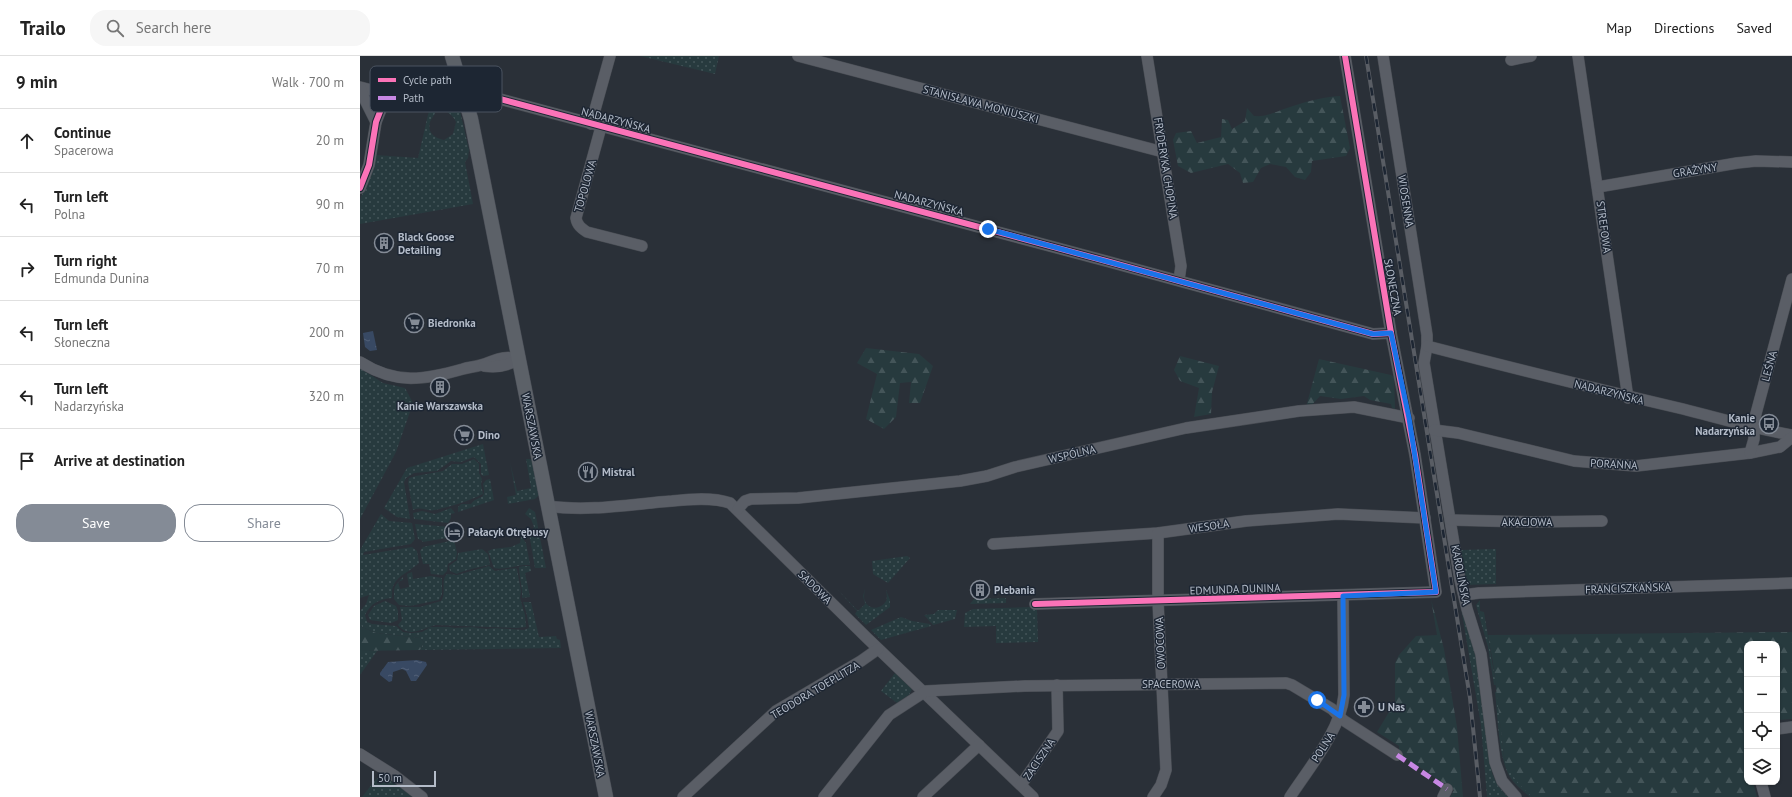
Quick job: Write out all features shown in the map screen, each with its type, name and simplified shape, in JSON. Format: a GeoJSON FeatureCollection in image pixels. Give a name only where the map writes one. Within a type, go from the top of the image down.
{"type":"FeatureCollection","features":[{"type":"Feature","properties":{"kind":"main road","name":"WARSZAWSKA"},"geometry":{"type":"LineString","coordinates":[[452,56],[455,66]]}},
{"type":"Feature","properties":{"kind":"main road","name":"WARSZAWSKA"},"geometry":{"type":"LineString","coordinates":[[469,112],[606,797]]}},
{"type":"Feature","properties":{"kind":"street","name":"TOPOLOWA"},"geometry":{"type":"LineString","coordinates":[[610,56],[576,218],[580,228],[587,232],[642,246]]}},
{"type":"Feature","properties":{"kind":"street","name":"STANISŁAWA MONIUSZKI"},"geometry":{"type":"LineString","coordinates":[[798,56],[1163,152]]}},
{"type":"Feature","properties":{"kind":"street","name":"FRYDERYKA CHOPINA"},"geometry":{"type":"LineString","coordinates":[[1147,56],[1181,266],[1179,280]]}},
{"type":"Feature","properties":{"kind":"street","name":"SŁONECZNA"},"geometry":{"type":"LineString","coordinates":[[1345,56],[1391,333],[1409,418],[1436,592]]}},
{"type":"Feature","properties":{"kind":"street","name":"WIOSENNA"},"geometry":{"type":"LineString","coordinates":[[1383,56],[1424,312],[1427,346]]}},
{"type":"Feature","properties":{"kind":"street"},"geometry":{"type":"LineString","coordinates":[[1511,60],[1531,56]]}},
{"type":"Feature","properties":{"kind":"street","name":"STREFOWA"},"geometry":{"type":"LineString","coordinates":[[1578,56],[1628,398]]}},
{"type":"Feature","properties":{"kind":"street"},"geometry":{"type":"LineString","coordinates":[[361,88],[370,110]]}},
{"type":"Feature","properties":{"kind":"street","name":"NADARZYŃSKA"},"geometry":{"type":"LineString","coordinates":[[502,101],[1179,280],[1373,334],[1391,333]]}},
{"type":"Feature","properties":{"kind":"street"},"geometry":{"type":"LineString","coordinates":[[371,112],[376,122]]}},
{"type":"Feature","properties":{"kind":"street"},"geometry":{"type":"LineString","coordinates":[[360,188],[369,165],[376,122],[380,112]]}},
{"type":"Feature","properties":{"kind":"street","name":"GRAŻYNY"},"geometry":{"type":"LineString","coordinates":[[1598,186],[1737,163],[1756,161],[1792,162]]}},
{"type":"Feature","properties":{"kind":"street","name":"LEŚNA"},"geometry":{"type":"LineString","coordinates":[[1750,453],[1754,439],[1753,428],[1792,281]]}},
{"type":"Feature","properties":{"kind":"street","name":"NADARZYŃSKA"},"geometry":{"type":"LineString","coordinates":[[1427,346],[1628,398],[1792,436]]}},
{"type":"Feature","properties":{"kind":"street","name":"KAROLIŃSKA"},"geometry":{"type":"LineString","coordinates":[[1427,346],[1424,363],[1434,430],[1464,595],[1481,654],[1496,768],[1503,784],[1516,797]]}},
{"type":"Feature","properties":{"kind":"street"},"geometry":{"type":"LineString","coordinates":[[360,362],[383,375],[404,379],[429,378],[481,365],[506,356],[519,358]]}},
{"type":"Feature","properties":{"kind":"street","name":"WSPÓLNA"},"geometry":{"type":"LineString","coordinates":[[738,509],[745,501],[751,499],[798,498],[980,477],[1015,467],[1186,428],[1269,415],[1354,407],[1409,418]]}},
{"type":"Feature","properties":{"kind":"street","name":"PORANNA"},"geometry":{"type":"LineString","coordinates":[[1434,430],[1458,434],[1574,461],[1636,466],[1750,453],[1780,447],[1787,443],[1792,436]]}},
{"type":"Feature","properties":{"kind":"street","name":"SADOWA"},"geometry":{"type":"LineString","coordinates":[[548,506],[563,508],[683,500],[715,500],[730,503],[738,509],[878,649],[1033,797]]}},
{"type":"Feature","properties":{"kind":"street","name":"WESOŁA"},"geometry":{"type":"LineString","coordinates":[[993,544],[1158,533],[1246,521],[1338,514],[1425,518]]}},
{"type":"Feature","properties":{"kind":"street","name":"AKACJOWA"},"geometry":{"type":"LineString","coordinates":[[1451,520],[1531,522],[1602,521]]}},
{"type":"Feature","properties":{"kind":"street","name":"OWOCOWA"},"geometry":{"type":"LineString","coordinates":[[1153,797],[1161,785],[1166,770],[1158,601],[1158,533]]}},
{"type":"Feature","properties":{"kind":"street","name":"FRANCISZKAŃSKA"},"geometry":{"type":"LineString","coordinates":[[1464,595],[1479,593],[1792,583]]}},
{"type":"Feature","properties":{"kind":"street","name":"EDMUNDA DUNINA"},"geometry":{"type":"LineString","coordinates":[[1035,604],[1343,596],[1436,592]]}},
{"type":"Feature","properties":{"kind":"street","name":"POLNA"},"geometry":{"type":"LineString","coordinates":[[1290,797],[1335,728],[1340,716],[1344,695],[1343,596]]}},
{"type":"Feature","properties":{"kind":"street","name":"TEODORA TOEPLITZA"},"geometry":{"type":"LineString","coordinates":[[683,797],[772,714],[862,662],[878,649]]}},
{"type":"Feature","properties":{"kind":"street","name":"SPACEROWA"},"geometry":{"type":"LineString","coordinates":[[923,692],[944,689],[1057,685],[1286,683],[1332,709],[1343,720],[1397,755]]}},
{"type":"Feature","properties":{"kind":"street","name":"ZACISZNA"},"geometry":{"type":"LineString","coordinates":[[1021,785],[1058,731],[1057,685]]}},
{"type":"Feature","properties":{"kind":"street"},"geometry":{"type":"LineString","coordinates":[[824,797],[889,715],[923,692]]}},
{"type":"Feature","properties":{"kind":"street"},"geometry":{"type":"LineString","coordinates":[[1780,728],[1792,727]]}},
{"type":"Feature","properties":{"kind":"street"},"geometry":{"type":"LineString","coordinates":[[923,797],[979,746]]}},
{"type":"Feature","properties":{"kind":"street"},"geometry":{"type":"LineString","coordinates":[[360,754],[395,776],[422,797]]}},
{"type":"Feature","properties":{"kind":"street"},"geometry":{"type":"LineString","coordinates":[[1762,785],[1765,797]]}},
{"type":"Feature","properties":{"kind":"green space"},"geometry":{"type":"Polygon","coordinates":[[[640,56],[719,56],[715,74],[640,56]]]}},
{"type":"Feature","properties":{"kind":"green space"},"geometry":{"type":"Polygon","coordinates":[[[1340,96],[1350,148],[1346,156],[1312,161],[1311,172],[1305,180],[1295,177],[1286,167],[1270,164],[1261,168],[1253,182],[1243,183],[1240,173],[1228,164],[1191,173],[1178,166],[1173,140],[1176,133],[1191,131],[1197,143],[1221,137],[1222,119],[1228,120],[1232,129],[1245,121],[1247,108],[1254,116],[1263,116],[1313,100],[1340,96]]]}},
{"type":"Feature","properties":{"kind":"green space"},"geometry":{"type":"Polygon","coordinates":[[[429,112],[435,112],[429,126],[432,134],[444,140],[453,134],[456,122],[448,112],[460,112],[469,150],[468,158],[465,162],[473,204],[360,224],[360,200],[376,155],[418,158],[429,112]]]}},
{"type":"Feature","properties":{"kind":"green space"},"geometry":{"type":"Polygon","coordinates":[[[866,348],[919,354],[933,366],[920,403],[909,403],[911,382],[900,383],[896,417],[884,429],[866,419],[877,374],[857,363],[866,348]]]}},
{"type":"Feature","properties":{"kind":"green space"},"geometry":{"type":"Polygon","coordinates":[[[1180,356],[1219,366],[1212,392],[1211,414],[1194,417],[1199,388],[1180,381],[1174,370],[1180,356]]]}},
{"type":"Feature","properties":{"kind":"green space"},"geometry":{"type":"Polygon","coordinates":[[[1319,359],[1391,375],[1394,377],[1395,409],[1392,408],[1391,404],[1370,400],[1364,396],[1341,399],[1320,396],[1309,408],[1306,407],[1319,359]]]}},
{"type":"Feature","properties":{"kind":"green space"},"geometry":{"type":"Polygon","coordinates":[[[360,368],[383,383],[405,388],[413,403],[396,452],[360,519],[360,368]]]}},
{"type":"Feature","properties":{"kind":"green space"},"geometry":{"type":"Polygon","coordinates":[[[483,444],[489,475],[483,476],[481,474],[481,464],[474,457],[461,462],[451,461],[437,471],[414,473],[406,478],[404,482],[410,519],[397,517],[384,508],[407,468],[483,444]]]}},
{"type":"Feature","properties":{"kind":"green space"},"geometry":{"type":"Polygon","coordinates":[[[474,459],[479,464],[483,494],[459,504],[435,510],[413,510],[408,483],[409,478],[443,471],[452,464],[462,464],[474,459]]]}},
{"type":"Feature","properties":{"kind":"green space"},"geometry":{"type":"Polygon","coordinates":[[[526,459],[531,459],[533,462],[540,494],[535,499],[508,504],[507,497],[516,495],[510,462],[517,491],[531,488],[526,459]]]}},
{"type":"Feature","properties":{"kind":"green space"},"geometry":{"type":"Polygon","coordinates":[[[490,479],[494,500],[458,512],[458,507],[461,504],[471,504],[476,499],[483,496],[483,484],[486,480],[490,479]]]}},
{"type":"Feature","properties":{"kind":"green space"},"geometry":{"type":"Polygon","coordinates":[[[451,508],[455,513],[451,514],[451,518],[448,523],[414,519],[413,513],[422,511],[435,514],[451,508]]]}},
{"type":"Feature","properties":{"kind":"green space"},"geometry":{"type":"Polygon","coordinates":[[[529,508],[535,512],[546,568],[535,568],[529,535],[534,527],[531,519],[525,514],[529,508]]]}},
{"type":"Feature","properties":{"kind":"green space"},"geometry":{"type":"Polygon","coordinates":[[[381,514],[389,521],[412,523],[415,539],[411,544],[364,552],[363,555],[412,547],[417,551],[419,563],[396,581],[392,591],[392,598],[383,599],[370,607],[365,615],[367,622],[372,624],[396,626],[403,632],[411,633],[422,632],[430,627],[472,627],[524,630],[529,628],[523,602],[531,602],[539,637],[556,636],[557,639],[560,640],[561,648],[420,650],[424,642],[420,638],[376,633],[362,627],[360,622],[360,611],[366,604],[369,595],[360,598],[360,550],[381,514]]]}},
{"type":"Feature","properties":{"kind":"green space"},"geometry":{"type":"Polygon","coordinates":[[[415,524],[451,527],[452,537],[423,542],[418,539],[415,524]]]}},
{"type":"Feature","properties":{"kind":"green space"},"geometry":{"type":"Polygon","coordinates":[[[521,536],[526,543],[530,565],[521,565],[503,569],[494,568],[488,551],[511,547],[520,543],[521,536]]]}},
{"type":"Feature","properties":{"kind":"green space"},"geometry":{"type":"Polygon","coordinates":[[[454,540],[457,553],[456,559],[448,564],[447,571],[443,575],[431,574],[429,564],[423,564],[420,551],[423,547],[454,540]]]}},
{"type":"Feature","properties":{"kind":"green space"},"geometry":{"type":"Polygon","coordinates":[[[482,549],[488,554],[490,565],[457,574],[450,571],[449,566],[457,560],[458,553],[482,549]]]}},
{"type":"Feature","properties":{"kind":"green space"},"geometry":{"type":"Polygon","coordinates":[[[1496,549],[1496,584],[1465,585],[1460,550],[1496,549]]]}},
{"type":"Feature","properties":{"kind":"green space"},"geometry":{"type":"Polygon","coordinates":[[[907,556],[910,558],[888,583],[873,574],[872,561],[907,556]]]}},
{"type":"Feature","properties":{"kind":"green space"},"geometry":{"type":"Polygon","coordinates":[[[489,566],[495,571],[517,569],[521,591],[520,598],[525,615],[526,627],[516,628],[436,625],[411,632],[402,629],[398,625],[402,620],[400,607],[420,607],[441,601],[443,598],[444,580],[447,574],[457,575],[489,566]]]}},
{"type":"Feature","properties":{"kind":"green space"},"geometry":{"type":"Polygon","coordinates":[[[530,566],[531,571],[525,573],[530,597],[522,598],[519,567],[530,566]]]}},
{"type":"Feature","properties":{"kind":"green space"},"geometry":{"type":"Polygon","coordinates":[[[412,572],[413,579],[431,576],[442,578],[442,594],[439,600],[410,606],[399,605],[394,599],[394,589],[398,582],[400,589],[409,587],[407,574],[412,572]]]}},
{"type":"Feature","properties":{"kind":"green space"},"geometry":{"type":"Polygon","coordinates":[[[837,589],[858,611],[865,604],[863,596],[865,589],[865,601],[869,606],[875,608],[884,604],[887,600],[886,590],[890,600],[890,607],[866,625],[855,614],[857,611],[837,589]]]}},
{"type":"Feature","properties":{"kind":"green space"},"geometry":{"type":"Polygon","coordinates":[[[1006,598],[1006,603],[970,604],[974,599],[1006,598]]]}},
{"type":"Feature","properties":{"kind":"green space"},"geometry":{"type":"Polygon","coordinates":[[[1431,599],[1444,649],[1457,727],[1463,797],[1450,797],[1454,790],[1399,754],[1399,746],[1377,732],[1395,702],[1395,663],[1399,655],[1416,636],[1437,635],[1431,599]]]}},
{"type":"Feature","properties":{"kind":"green space"},"geometry":{"type":"Polygon","coordinates":[[[1480,600],[1480,611],[1484,612],[1496,685],[1494,685],[1488,647],[1476,605],[1480,600]]]}},
{"type":"Feature","properties":{"kind":"green space"},"geometry":{"type":"Polygon","coordinates":[[[385,601],[396,606],[398,611],[398,620],[391,623],[370,620],[368,615],[374,606],[385,601]]]}},
{"type":"Feature","properties":{"kind":"green space"},"geometry":{"type":"Polygon","coordinates":[[[1460,602],[1476,652],[1492,773],[1498,786],[1508,797],[1487,797],[1481,725],[1460,602]]]}},
{"type":"Feature","properties":{"kind":"green space"},"geometry":{"type":"Polygon","coordinates":[[[1033,607],[1037,610],[1038,642],[996,643],[996,626],[964,627],[965,613],[973,609],[1033,607]]]}},
{"type":"Feature","properties":{"kind":"green space"},"geometry":{"type":"Polygon","coordinates":[[[938,610],[957,610],[955,619],[933,625],[924,615],[934,614],[938,610]]]}},
{"type":"Feature","properties":{"kind":"green space"},"geometry":{"type":"Polygon","coordinates":[[[901,617],[912,621],[930,624],[931,626],[881,640],[871,630],[901,617]]]}},
{"type":"Feature","properties":{"kind":"green space"},"geometry":{"type":"Polygon","coordinates":[[[360,622],[362,627],[376,633],[420,638],[424,642],[420,650],[360,651],[360,622]]]}},
{"type":"Feature","properties":{"kind":"green space"},"geometry":{"type":"Polygon","coordinates":[[[1792,632],[1792,719],[1780,720],[1780,641],[1744,641],[1744,785],[1754,785],[1757,797],[1533,797],[1519,784],[1512,774],[1504,756],[1493,663],[1488,635],[1792,632]]]}},
{"type":"Feature","properties":{"kind":"green space"},"geometry":{"type":"Polygon","coordinates":[[[360,651],[377,651],[360,675],[360,651]]]}},
{"type":"Feature","properties":{"kind":"green space"},"geometry":{"type":"Polygon","coordinates":[[[895,673],[912,689],[909,695],[897,703],[881,691],[895,673]]]}},
{"type":"Feature","properties":{"kind":"green space"},"geometry":{"type":"Polygon","coordinates":[[[1495,692],[1497,692],[1504,756],[1526,791],[1533,797],[1530,797],[1517,785],[1510,777],[1506,769],[1499,736],[1495,692]]]}},
{"type":"Feature","properties":{"kind":"green space"},"geometry":{"type":"Polygon","coordinates":[[[385,775],[416,797],[362,797],[376,779],[385,775]]]}},
{"type":"Feature","properties":{"kind":"water"},"geometry":{"type":"Polygon","coordinates":[[[373,331],[377,350],[370,351],[365,347],[363,333],[373,331]]]}},
{"type":"Feature","properties":{"kind":"water"},"geometry":{"type":"Polygon","coordinates":[[[417,660],[426,662],[427,665],[416,681],[411,681],[406,671],[402,669],[393,672],[392,681],[389,682],[380,675],[388,662],[417,660]]]}},
{"type":"Feature","properties":{"kind":"railway"},"geometry":{"type":"LineString","coordinates":[[1366,56],[1470,698],[1480,797]]}},
{"type":"Feature","properties":{"kind":"marked path"},"geometry":{"type":"LineString","coordinates":[[1397,755],[1447,789]]}},
{"type":"Feature","properties":{"kind":"cycle path"},"geometry":{"type":"LineString","coordinates":[[1035,604],[1436,592],[1415,455],[1391,333],[1345,56]]}},
{"type":"Feature","properties":{"kind":"cycle path"},"geometry":{"type":"LineString","coordinates":[[502,100],[1373,334],[1391,333]]}},
{"type":"Feature","properties":{"kind":"cycle path"},"geometry":{"type":"LineString","coordinates":[[360,188],[369,165],[376,122],[380,112]]}},
{"type":"Feature","properties":{"kind":"place","name":"Black Goose Detailing"},"geometry":{"type":"Point","coordinates":[384,243]}},
{"type":"Feature","properties":{"kind":"place","name":"Biedronka"},"geometry":{"type":"Point","coordinates":[414,323]}},
{"type":"Feature","properties":{"kind":"place","name":"Kanie Warszawska"},"geometry":{"type":"Point","coordinates":[440,387]}},
{"type":"Feature","properties":{"kind":"place","name":"Kanie Nadarzyńska"},"geometry":{"type":"Point","coordinates":[1769,424]}},
{"type":"Feature","properties":{"kind":"place","name":"Dino"},"geometry":{"type":"Point","coordinates":[464,435]}},
{"type":"Feature","properties":{"kind":"place","name":"Mistral"},"geometry":{"type":"Point","coordinates":[588,472]}},
{"type":"Feature","properties":{"kind":"place","name":"Pałacyk Otrębusy"},"geometry":{"type":"Point","coordinates":[454,532]}},
{"type":"Feature","properties":{"kind":"place","name":"Plebania"},"geometry":{"type":"Point","coordinates":[980,590]}},
{"type":"Feature","properties":{"kind":"place","name":"U Nas"},"geometry":{"type":"Point","coordinates":[1364,707]}},
{"type":"Feature","properties":{"kind":"route"},"geometry":{"type":"LineString","coordinates":[[988,229],[1373,334],[1379,335],[1391,333],[1409,418],[1436,592],[1343,596],[1344,695],[1340,716],[1317,700]]}}]}
